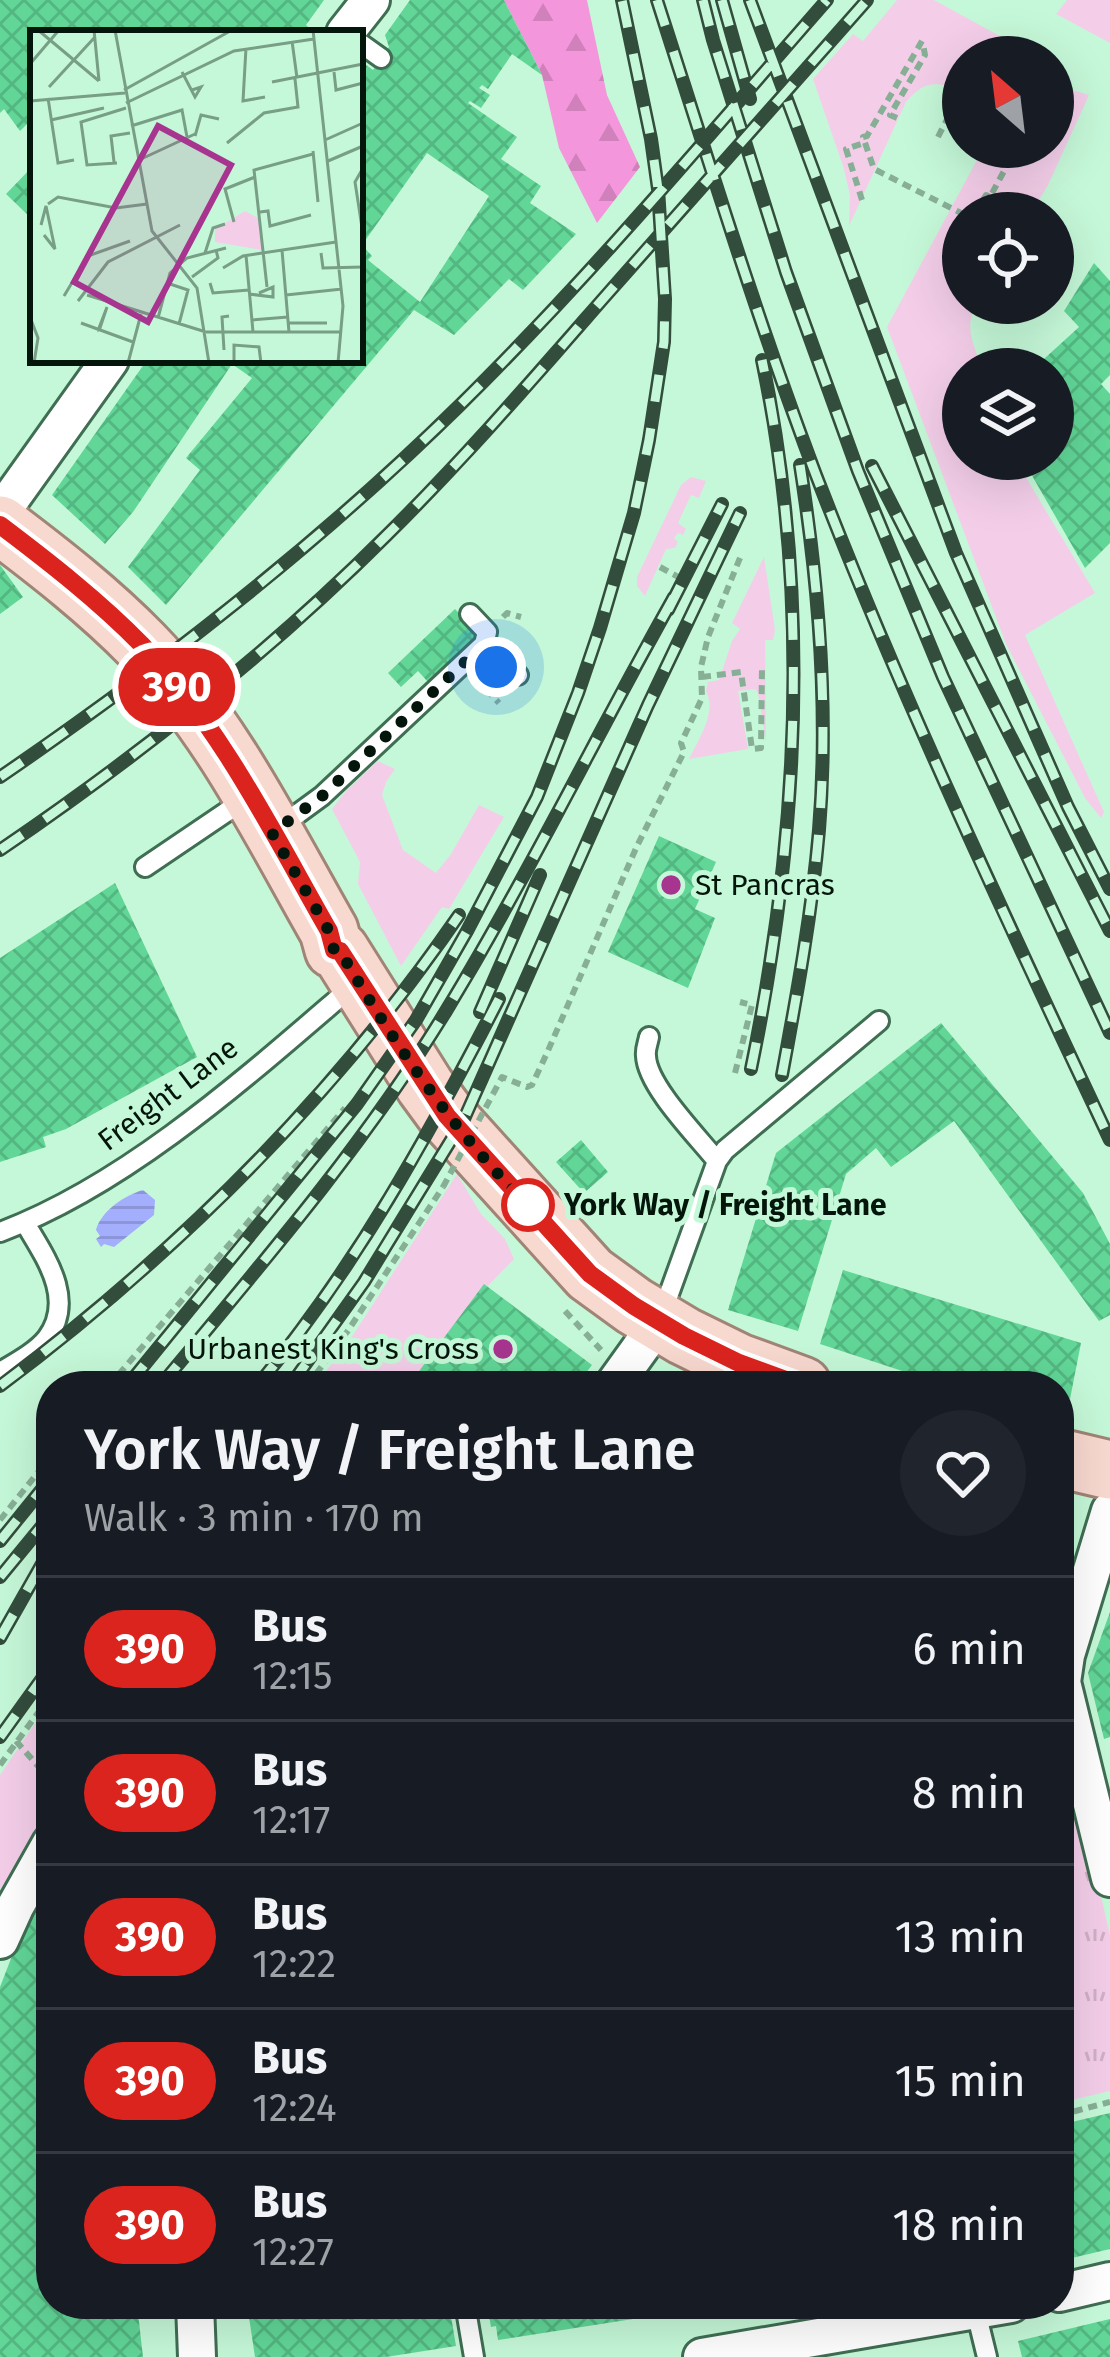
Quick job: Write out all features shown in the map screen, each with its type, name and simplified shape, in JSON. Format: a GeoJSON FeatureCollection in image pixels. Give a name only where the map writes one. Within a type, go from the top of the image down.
{"type":"FeatureCollection","features":[{"type":"Feature","properties":{"kind":"main road"},"geometry":{"type":"LineString","coordinates":[[0,525],[144,646],[202,719],[329,931],[334,950],[340,951],[425,1085],[475,1150],[590,1274],[659,1322],[739,1363],[775,1371]]}},
{"type":"Feature","properties":{"kind":"main road"},"geometry":{"type":"LineString","coordinates":[[1074,1471],[1109,1501]]}},
{"type":"Feature","properties":{"kind":"street"},"geometry":{"type":"LineString","coordinates":[[348,30],[371,0]]}},
{"type":"Feature","properties":{"kind":"street"},"geometry":{"type":"LineString","coordinates":[[0,514],[108,363]]}},
{"type":"Feature","properties":{"kind":"street"},"geometry":{"type":"LineString","coordinates":[[624,1371],[659,1322]]}},
{"type":"Feature","properties":{"kind":"street"},"geometry":{"type":"LineString","coordinates":[[1074,1627],[1109,1501]]}},
{"type":"Feature","properties":{"kind":"street"},"geometry":{"type":"LineString","coordinates":[[1074,1726],[1090,1768],[1110,1878]]}},
{"type":"Feature","properties":{"kind":"street"},"geometry":{"type":"LineString","coordinates":[[0,1940],[36,1869]]}},
{"type":"Feature","properties":{"kind":"street"},"geometry":{"type":"LineString","coordinates":[[1074,2289],[1110,2281]]}},
{"type":"Feature","properties":{"kind":"street"},"geometry":{"type":"LineString","coordinates":[[196,2319],[197,2357]]}},
{"type":"Feature","properties":{"kind":"street"},"geometry":{"type":"LineString","coordinates":[[702,2357],[928,2319]]}},
{"type":"Feature","properties":{"kind":"lane"},"geometry":{"type":"LineString","coordinates":[[363,45],[381,58]]}},
{"type":"Feature","properties":{"kind":"lane"},"geometry":{"type":"LineString","coordinates":[[145,867],[262,814],[322,796],[478,650],[487,632],[470,614]]}},
{"type":"Feature","properties":{"kind":"lane"},"geometry":{"type":"LineString","coordinates":[[478,650],[496,667],[518,676]]}},
{"type":"Feature","properties":{"kind":"lane","name":"Freight Lane"},"geometry":{"type":"LineString","coordinates":[[0,1232],[119,1171],[172,1134],[358,981]]}},
{"type":"Feature","properties":{"kind":"lane"},"geometry":{"type":"LineString","coordinates":[[659,1322],[717,1160],[879,1021]]}},
{"type":"Feature","properties":{"kind":"lane"},"geometry":{"type":"LineString","coordinates":[[649,1036],[650,1070],[717,1160]]}},
{"type":"Feature","properties":{"kind":"lane"},"geometry":{"type":"LineString","coordinates":[[0,1372],[45,1341],[55,1323],[59,1296],[54,1273],[25,1223]]}},
{"type":"Feature","properties":{"kind":"lane"},"geometry":{"type":"LineString","coordinates":[[468,2319],[474,2357]]}},
{"type":"Feature","properties":{"kind":"lane"},"geometry":{"type":"LineString","coordinates":[[987,2357],[992,2319]]}},
{"type":"Feature","properties":{"kind":"path"},"geometry":{"type":"LineString","coordinates":[[896,118],[890,115],[925,55],[922,41],[863,137],[874,169],[942,203]]}},
{"type":"Feature","properties":{"kind":"path"},"geometry":{"type":"LineString","coordinates":[[938,137],[942,129]]}},
{"type":"Feature","properties":{"kind":"path"},"geometry":{"type":"LineString","coordinates":[[862,200],[846,149],[865,143]]}},
{"type":"Feature","properties":{"kind":"path"},"geometry":{"type":"LineString","coordinates":[[318,1371],[443,1187],[502,1077],[532,1085],[637,846],[684,752],[681,743],[702,698],[701,667],[708,638],[742,553]]}},
{"type":"Feature","properties":{"kind":"path"},"geometry":{"type":"LineString","coordinates":[[659,566],[689,583]]}},
{"type":"Feature","properties":{"kind":"path"},"geometry":{"type":"LineString","coordinates":[[702,676],[741,672],[752,749],[761,748],[762,668]]}},
{"type":"Feature","properties":{"kind":"path"},"geometry":{"type":"LineString","coordinates":[[735,1073],[752,1005],[740,1003]]}},
{"type":"Feature","properties":{"kind":"path"},"geometry":{"type":"LineString","coordinates":[[470,1104],[491,1129]]}},
{"type":"Feature","properties":{"kind":"path"},"geometry":{"type":"LineString","coordinates":[[122,1371],[345,1108]]}},
{"type":"Feature","properties":{"kind":"path"},"geometry":{"type":"LineString","coordinates":[[0,1520],[36,1475]]}},
{"type":"Feature","properties":{"kind":"path"},"geometry":{"type":"LineString","coordinates":[[0,1765],[36,1714]]}},
{"type":"Feature","properties":{"kind":"path"},"geometry":{"type":"LineString","coordinates":[[16,1741],[36,1764]]}},
{"type":"Feature","properties":{"kind":"path"},"geometry":{"type":"LineString","coordinates":[[1074,2111],[1110,2102]]}},
{"type":"Feature","properties":{"kind":"green space"},"geometry":{"type":"Polygon","coordinates":[[[504,0],[587,0],[607,95],[640,167],[597,223],[559,148],[542,75],[504,0]]]}},
{"type":"Feature","properties":{"kind":"green space"},"geometry":{"type":"Polygon","coordinates":[[[897,0],[934,0],[1000,36],[942,36],[942,85],[919,89],[906,102],[849,226],[850,195],[843,166],[813,79],[853,34],[863,41],[897,0]]]}},
{"type":"Feature","properties":{"kind":"green space"},"geometry":{"type":"Polygon","coordinates":[[[1067,0],[1110,0],[1110,43],[1056,14],[1067,0]]]}},
{"type":"Feature","properties":{"kind":"green space"},"geometry":{"type":"Polygon","coordinates":[[[1074,90],[1089,95],[1074,128],[1074,90]]]}},
{"type":"Feature","properties":{"kind":"green space"},"geometry":{"type":"Polygon","coordinates":[[[973,168],[1056,168],[1044,192],[960,192],[973,168]]]}},
{"type":"Feature","properties":{"kind":"green space"},"geometry":{"type":"Polygon","coordinates":[[[942,225],[942,324],[971,324],[974,348],[942,348],[942,474],[887,327],[942,225]]]}},
{"type":"Feature","properties":{"kind":"green space"},"geometry":{"type":"Polygon","coordinates":[[[691,477],[706,481],[699,498],[691,495],[678,523],[686,529],[674,538],[675,548],[666,549],[645,596],[637,577],[681,485],[691,477]]]}},
{"type":"Feature","properties":{"kind":"green space"},"geometry":{"type":"Polygon","coordinates":[[[944,480],[1028,480],[1095,593],[1025,635],[1104,812],[1101,818],[1085,798],[1006,644],[944,480]]]}},
{"type":"Feature","properties":{"kind":"green space"},"geometry":{"type":"Polygon","coordinates":[[[764,557],[775,630],[773,640],[765,640],[766,743],[758,693],[755,689],[738,691],[748,749],[689,759],[708,717],[708,682],[719,680],[740,629],[732,623],[764,557]]]}},
{"type":"Feature","properties":{"kind":"green space"},"geometry":{"type":"Polygon","coordinates":[[[378,761],[395,769],[382,795],[403,850],[436,873],[479,805],[504,817],[449,909],[442,907],[401,966],[358,884],[360,862],[332,809],[378,761]]]}},
{"type":"Feature","properties":{"kind":"green space"},"geometry":{"type":"Polygon","coordinates":[[[457,1174],[481,1214],[505,1239],[514,1259],[476,1298],[427,1371],[326,1371],[457,1174]]]}},
{"type":"Feature","properties":{"kind":"green space"},"geometry":{"type":"Polygon","coordinates":[[[36,1722],[36,1838],[0,1889],[0,1775],[36,1722]]]}},
{"type":"Feature","properties":{"kind":"green space"},"geometry":{"type":"Polygon","coordinates":[[[1082,1813],[1110,1935],[1110,2091],[1074,2099],[1074,1815],[1082,1813]]]}},
{"type":"Feature","properties":{"kind":"water"},"geometry":{"type":"Polygon","coordinates":[[[143,1190],[155,1200],[154,1215],[114,1247],[101,1247],[96,1230],[103,1216],[143,1190]]]}},
{"type":"Feature","properties":{"kind":"building"},"geometry":{"type":"Polygon","coordinates":[[[0,0],[324,0],[306,30],[30,30],[30,123],[20,131],[4,109],[0,113],[0,0]]]}},
{"type":"Feature","properties":{"kind":"building"},"geometry":{"type":"Polygon","coordinates":[[[410,0],[504,0],[542,75],[512,54],[488,89],[479,88],[490,95],[481,108],[468,103],[517,137],[501,159],[541,186],[530,203],[576,234],[523,290],[509,279],[454,335],[414,310],[166,605],[128,567],[200,470],[186,458],[252,378],[232,364],[133,512],[105,544],[52,495],[145,363],[363,363],[363,246],[372,256],[368,260],[420,302],[489,196],[427,153],[363,244],[363,63],[373,70],[389,47],[385,35],[410,0]]]}},
{"type":"Feature","properties":{"kind":"building"},"geometry":{"type":"Polygon","coordinates":[[[30,169],[30,217],[6,194],[30,169]]]}},
{"type":"Feature","properties":{"kind":"building"},"geometry":{"type":"Polygon","coordinates":[[[1094,263],[1110,281],[1110,375],[1101,384],[1110,394],[1110,543],[1085,568],[1035,480],[1074,480],[1074,348],[1056,348],[1079,327],[1074,322],[1074,295],[1094,263]]]}},
{"type":"Feature","properties":{"kind":"building"},"geometry":{"type":"Polygon","coordinates":[[[0,565],[23,597],[0,614],[0,565]]]}},
{"type":"Feature","properties":{"kind":"building"},"geometry":{"type":"Polygon","coordinates":[[[455,609],[479,634],[428,682],[418,671],[401,687],[388,673],[455,609]]]}},
{"type":"Feature","properties":{"kind":"building","name":"St Pancras"},"geometry":{"type":"Polygon","coordinates":[[[659,836],[716,862],[695,909],[715,918],[688,988],[608,952],[659,836]]]}},
{"type":"Feature","properties":{"kind":"building"},"geometry":{"type":"Polygon","coordinates":[[[115,883],[197,1057],[43,1137],[46,1147],[0,1162],[0,958],[115,883]]]}},
{"type":"Feature","properties":{"kind":"building"},"geometry":{"type":"Polygon","coordinates":[[[941,1023],[1083,1193],[1110,1244],[1110,1315],[1099,1321],[954,1121],[891,1167],[876,1148],[846,1174],[798,1331],[728,1310],[776,1153],[941,1023]]]}},
{"type":"Feature","properties":{"kind":"building"},"geometry":{"type":"Polygon","coordinates":[[[581,1140],[608,1172],[584,1193],[556,1162],[581,1140]]]}},
{"type":"Feature","properties":{"kind":"building"},"geometry":{"type":"Polygon","coordinates":[[[843,1270],[1081,1343],[1074,1379],[1074,1371],[902,1371],[820,1344],[843,1270]]]}},
{"type":"Feature","properties":{"kind":"building","name":"Urbanest King's Cross"},"geometry":{"type":"Polygon","coordinates":[[[484,1284],[592,1365],[587,1371],[419,1371],[484,1284]]]}},
{"type":"Feature","properties":{"kind":"building"},"geometry":{"type":"Polygon","coordinates":[[[1110,1612],[1110,1737],[1104,1739],[1088,1673],[1110,1612]]]}},
{"type":"Feature","properties":{"kind":"building"},"geometry":{"type":"Polygon","coordinates":[[[36,1911],[36,2319],[139,2319],[143,2357],[0,2357],[0,1987],[36,1911]]]}},
{"type":"Feature","properties":{"kind":"building"},"geometry":{"type":"Polygon","coordinates":[[[1110,2113],[1110,2249],[1074,2257],[1074,2121],[1110,2113]]]}},
{"type":"Feature","properties":{"kind":"building"},"geometry":{"type":"Polygon","coordinates":[[[249,2319],[452,2319],[456,2346],[386,2357],[255,2357],[249,2319]]]}},
{"type":"Feature","properties":{"kind":"building"},"geometry":{"type":"Polygon","coordinates":[[[490,2319],[633,2319],[498,2340],[496,2326],[491,2327],[490,2319]]]}},
{"type":"Feature","properties":{"kind":"building"},"geometry":{"type":"Polygon","coordinates":[[[1110,2319],[1110,2357],[1022,2357],[1018,2341],[1110,2319]]]}},
{"type":"Feature","properties":{"kind":"railway"},"geometry":{"type":"LineString","coordinates":[[139,1371],[357,1104],[416,1020],[537,797],[578,693],[634,513],[664,342],[658,189],[622,0]]}},
{"type":"Feature","properties":{"kind":"railway"},"geometry":{"type":"LineString","coordinates":[[657,0],[773,357],[849,559],[957,810],[1110,1140]]}},
{"type":"Feature","properties":{"kind":"railway"},"geometry":{"type":"LineString","coordinates":[[703,0],[786,272],[858,471],[943,677],[1110,1033]]}},
{"type":"Feature","properties":{"kind":"railway"},"geometry":{"type":"LineString","coordinates":[[722,0],[750,99]]}},
{"type":"Feature","properties":{"kind":"railway"},"geometry":{"type":"LineString","coordinates":[[750,0],[956,553],[1068,807],[1110,889]]}},
{"type":"Feature","properties":{"kind":"railway"},"geometry":{"type":"LineString","coordinates":[[0,777],[238,601],[407,456],[555,307],[827,0]]}},
{"type":"Feature","properties":{"kind":"railway"},"geometry":{"type":"LineString","coordinates":[[0,850],[201,702],[387,535],[497,419],[867,0]]}},
{"type":"Feature","properties":{"kind":"railway"},"geometry":{"type":"LineString","coordinates":[[751,1069],[780,893],[793,715],[788,537],[762,360]]}},
{"type":"Feature","properties":{"kind":"railway"},"geometry":{"type":"LineString","coordinates":[[782,1075],[808,923],[822,785],[820,648],[800,465]]}},
{"type":"Feature","properties":{"kind":"railway"},"geometry":{"type":"LineString","coordinates":[[872,466],[1110,931]]}},
{"type":"Feature","properties":{"kind":"railway"},"geometry":{"type":"LineString","coordinates":[[668,610],[722,504]]}},
{"type":"Feature","properties":{"kind":"railway"},"geometry":{"type":"LineString","coordinates":[[301,1371],[364,1282],[464,1119],[648,705],[740,513]]}},
{"type":"Feature","properties":{"kind":"railway"},"geometry":{"type":"LineString","coordinates":[[172,1371],[310,1203],[415,1060],[505,909],[674,597]]}},
{"type":"Feature","properties":{"kind":"railway"},"geometry":{"type":"LineString","coordinates":[[480,1012],[540,875]]}},
{"type":"Feature","properties":{"kind":"railway"},"geometry":{"type":"LineString","coordinates":[[0,1386],[129,1282],[249,1169],[359,1047],[459,915]]}},
{"type":"Feature","properties":{"kind":"railway"},"geometry":{"type":"LineString","coordinates":[[269,1371],[359,1247],[499,999]]}},
{"type":"Feature","properties":{"kind":"railway"},"geometry":{"type":"LineString","coordinates":[[0,1541],[36,1497]]}},
{"type":"Feature","properties":{"kind":"railway"},"geometry":{"type":"LineString","coordinates":[[0,1577],[36,1533]]}},
{"type":"Feature","properties":{"kind":"railway"},"geometry":{"type":"LineString","coordinates":[[0,1638],[36,1574]]}},
{"type":"Feature","properties":{"kind":"railway"},"geometry":{"type":"LineString","coordinates":[[0,1737],[36,1687]]}},
{"type":"Feature","properties":{"kind":"bus line","name":"390"},"geometry":{"type":"LineString","coordinates":[[0,525],[144,646],[193,706],[251,796],[329,931],[334,950],[340,951],[425,1085],[475,1150],[590,1274],[684,1336],[761,1371]]}},
{"type":"Feature","properties":{"kind":"place","name":"St Pancras"},"geometry":{"type":"Point","coordinates":[671,885]}},
{"type":"Feature","properties":{"kind":"place","name":"York Way / Freight Lane"},"geometry":{"type":"Point","coordinates":[528,1205]}},
{"type":"Feature","properties":{"kind":"place","name":"Urbanest King's Cross"},"geometry":{"type":"Point","coordinates":[503,1349]}},
{"type":"Feature","properties":{"kind":"route"},"geometry":{"type":"LineString","coordinates":[[496,667],[478,650],[322,796],[272,833],[329,931],[334,950],[340,951],[425,1085],[475,1150],[528,1205]]}}]}
